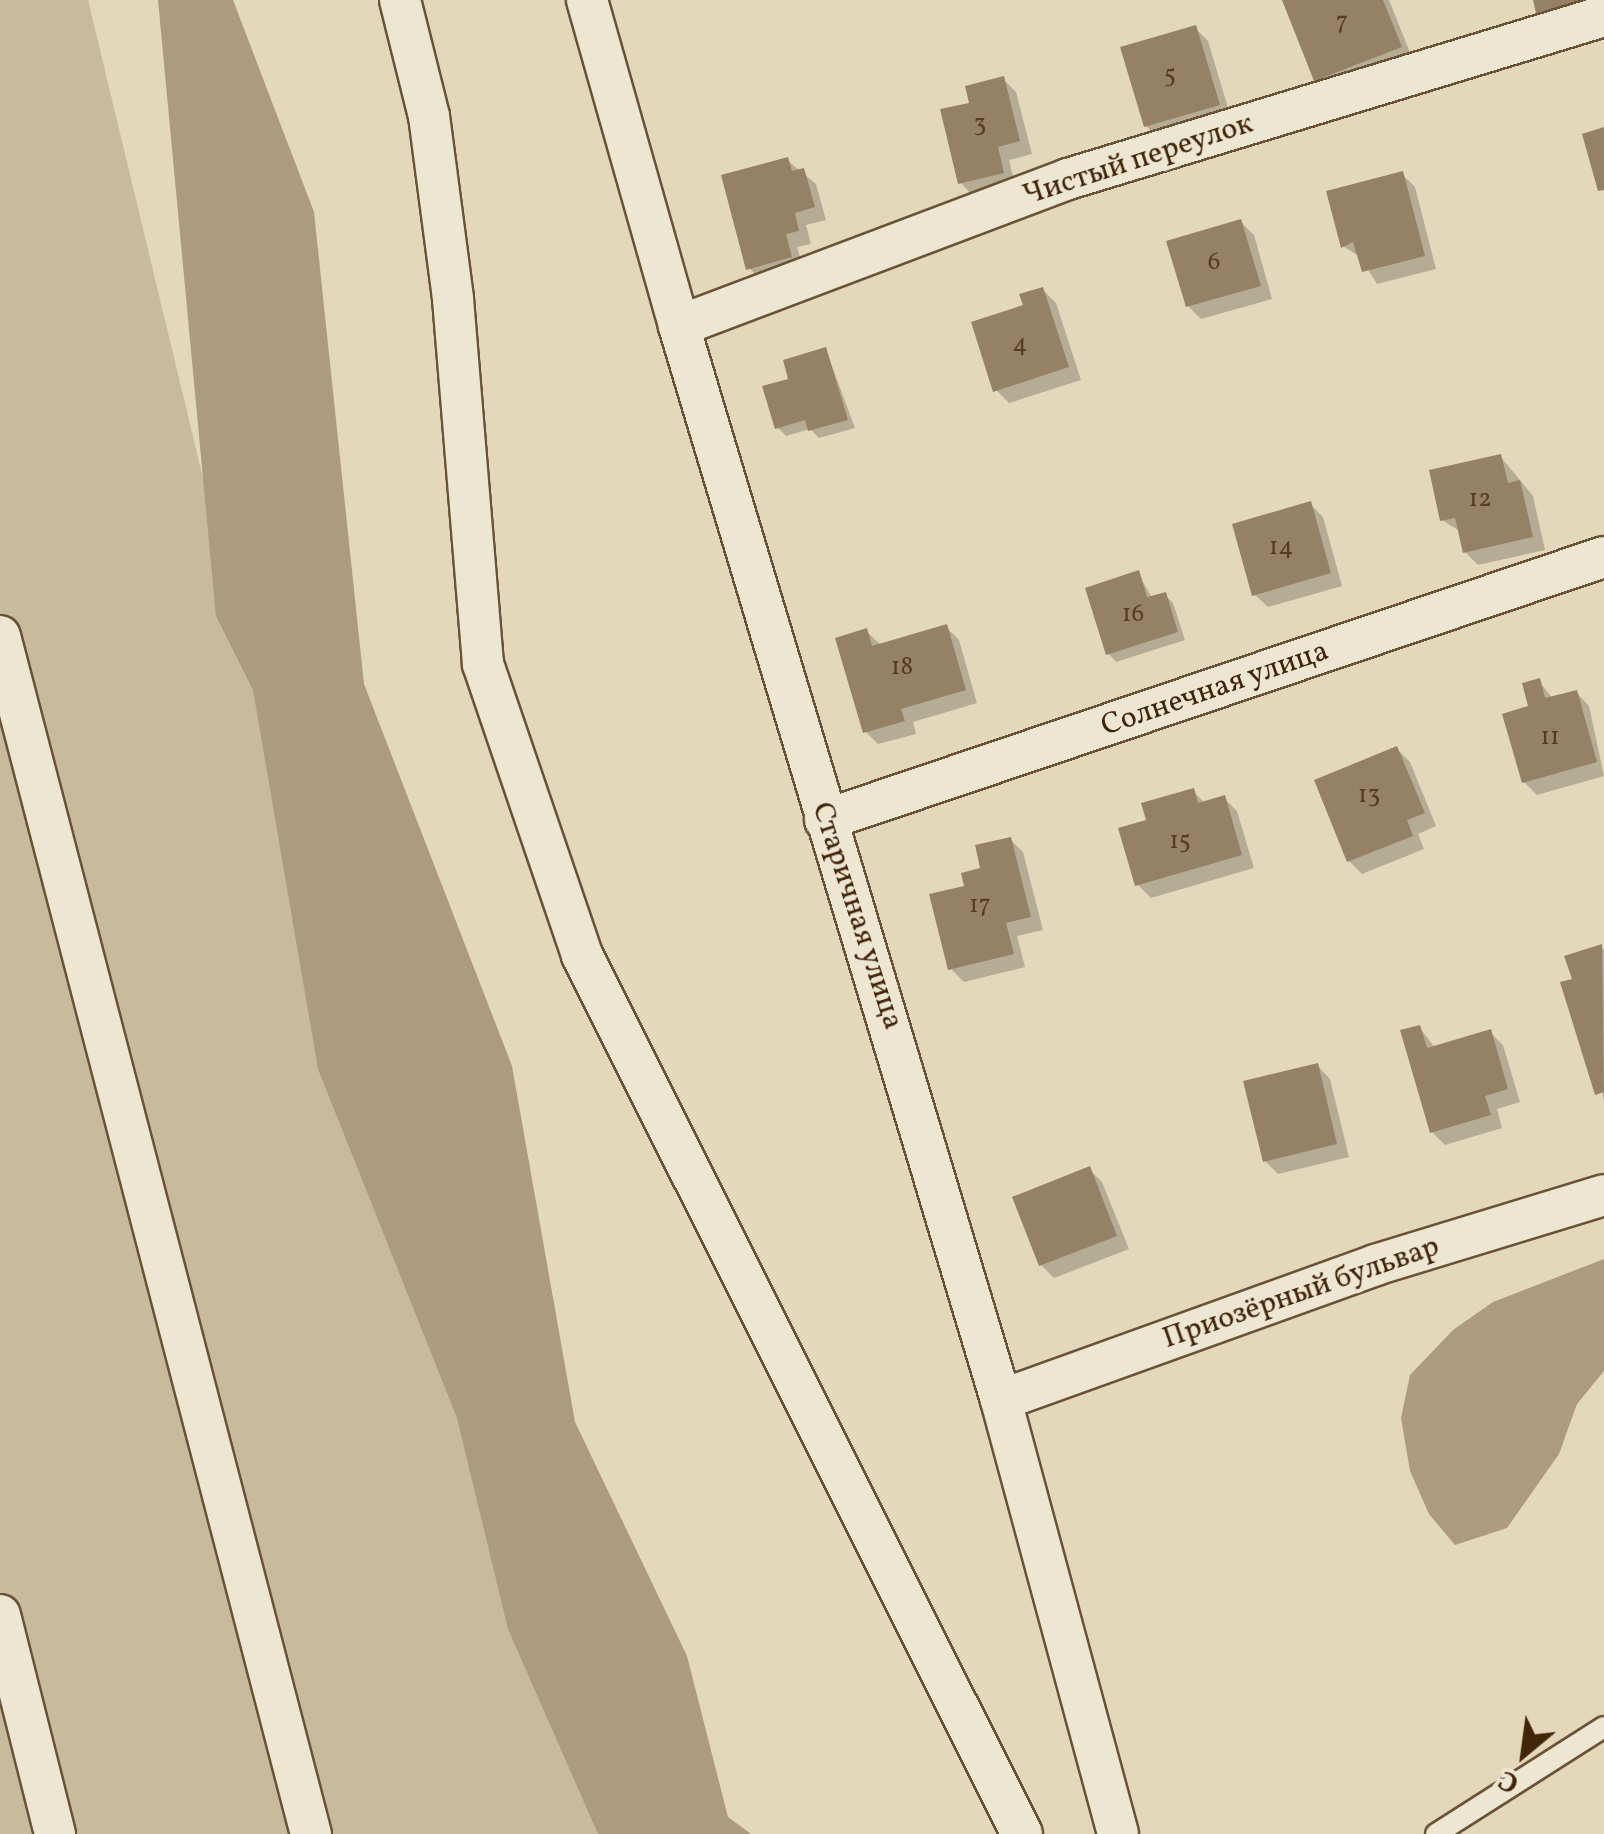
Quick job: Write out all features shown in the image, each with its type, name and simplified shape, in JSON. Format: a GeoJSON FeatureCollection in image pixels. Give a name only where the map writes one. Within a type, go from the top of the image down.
{"type":"FeatureCollection","features":[{"type":"Feature","properties":{"kind":"street"},"geometry":{"type":"LineString","coordinates":[[400,0],[429,116],[450,281],[489,682],[582,954],[1022,1834]]}},
{"type":"Feature","properties":{"kind":"street","name":"Старичная улица"},"geometry":{"type":"LineString","coordinates":[[588,0],[679,326],[1001,1400],[1118,1834]]}},
{"type":"Feature","properties":{"kind":"street","name":"Чистый переулок"},"geometry":{"type":"LineString","coordinates":[[679,326],[1068,179],[1604,16]]}},
{"type":"Feature","properties":{"kind":"street","name":"Солнечная улица"},"geometry":{"type":"LineString","coordinates":[[825,820],[1604,558]]}},
{"type":"Feature","properties":{"kind":"street"},"geometry":{"type":"LineString","coordinates":[[0,636],[312,1834]]}},
{"type":"Feature","properties":{"kind":"street","name":"Приозёрный бульвар"},"geometry":{"type":"LineString","coordinates":[[1001,1400],[1375,1264],[1604,1195]]}},
{"type":"Feature","properties":{"kind":"street"},"geometry":{"type":"LineString","coordinates":[[0,1615],[56,1834]]}},
{"type":"Feature","properties":{"kind":"lane"},"geometry":{"type":"LineString","coordinates":[[1436,1834],[1604,1726]]}},
{"type":"Feature","properties":{"kind":"shaded area"},"geometry":{"type":"Polygon","coordinates":[[[0,0],[88,0],[215,528],[621,1834],[0,1834],[0,0]]]}},
{"type":"Feature","properties":{"kind":"shaded area"},"geometry":{"type":"Polygon","coordinates":[[[158,0],[233,0],[314,212],[364,684],[512,1066],[575,1422],[687,1656],[728,1817],[751,1834],[598,1834],[508,1629],[457,1418],[318,1069],[253,690],[216,616],[158,0]]]}},
{"type":"Feature","properties":{"kind":"shaded area"},"geometry":{"type":"Polygon","coordinates":[[[1604,1259],[1604,1371],[1577,1404],[1559,1454],[1507,1528],[1455,1545],[1429,1514],[1410,1471],[1401,1418],[1410,1375],[1453,1330],[1493,1302],[1604,1259]]]}},
{"type":"Feature","properties":{"kind":"building"},"geometry":{"type":"Polygon","coordinates":[[[1282,0],[1383,0],[1402,47],[1314,81],[1282,0]]]}},
{"type":"Feature","properties":{"kind":"building"},"geometry":{"type":"Polygon","coordinates":[[[1533,0],[1588,0],[1588,2],[1536,13],[1533,0]]]}},
{"type":"Feature","properties":{"kind":"building"},"geometry":{"type":"Polygon","coordinates":[[[1196,25],[1220,105],[1144,127],[1120,47],[1196,25]]]}},
{"type":"Feature","properties":{"kind":"building"},"geometry":{"type":"Polygon","coordinates":[[[1004,76],[1020,141],[998,147],[1004,173],[958,184],[940,109],[969,103],[965,86],[1004,76]]]}},
{"type":"Feature","properties":{"kind":"building"},"geometry":{"type":"Polygon","coordinates":[[[1604,127],[1604,190],[1598,191],[1582,134],[1604,127]]]}},
{"type":"Feature","properties":{"kind":"building"},"geometry":{"type":"Polygon","coordinates":[[[788,157],[792,171],[804,168],[815,207],[795,213],[799,231],[786,234],[792,257],[746,270],[721,175],[788,157]]]}},
{"type":"Feature","properties":{"kind":"building"},"geometry":{"type":"Polygon","coordinates":[[[1403,171],[1425,256],[1362,272],[1353,242],[1341,248],[1326,191],[1403,171]]]}},
{"type":"Feature","properties":{"kind":"building"},"geometry":{"type":"Polygon","coordinates":[[[1241,219],[1261,286],[1186,307],[1166,241],[1241,219]]]}},
{"type":"Feature","properties":{"kind":"building"},"geometry":{"type":"Polygon","coordinates":[[[1043,287],[1069,367],[993,392],[971,322],[1023,305],[1019,294],[1043,287]]]}},
{"type":"Feature","properties":{"kind":"building"},"geometry":{"type":"Polygon","coordinates":[[[826,347],[848,420],[808,431],[805,420],[775,429],[762,386],[788,379],[783,360],[826,347]]]}},
{"type":"Feature","properties":{"kind":"building"},"geometry":{"type":"Polygon","coordinates":[[[1501,454],[1508,483],[1520,480],[1533,537],[1463,553],[1455,518],[1440,521],[1429,470],[1501,454]]]}},
{"type":"Feature","properties":{"kind":"building"},"geometry":{"type":"Polygon","coordinates":[[[1311,501],[1331,573],[1252,596],[1232,524],[1311,501]]]}},
{"type":"Feature","properties":{"kind":"building"},"geometry":{"type":"Polygon","coordinates":[[[1139,570],[1147,597],[1166,592],[1178,632],[1106,655],[1085,588],[1139,570]]]}},
{"type":"Feature","properties":{"kind":"building"},"geometry":{"type":"Polygon","coordinates":[[[947,624],[966,690],[901,709],[905,721],[863,733],[835,638],[867,628],[872,646],[947,624]]]}},
{"type":"Feature","properties":{"kind":"building"},"geometry":{"type":"Polygon","coordinates":[[[1540,678],[1545,698],[1577,690],[1597,762],[1522,783],[1502,714],[1528,706],[1522,683],[1540,678]]]}},
{"type":"Feature","properties":{"kind":"building"},"geometry":{"type":"Polygon","coordinates":[[[1397,746],[1425,813],[1407,820],[1413,836],[1347,862],[1314,780],[1397,746]]]}},
{"type":"Feature","properties":{"kind":"building"},"geometry":{"type":"Polygon","coordinates":[[[1194,788],[1198,803],[1225,795],[1242,855],[1135,886],[1118,828],[1146,820],[1141,803],[1194,788]]]}},
{"type":"Feature","properties":{"kind":"building"},"geometry":{"type":"Polygon","coordinates":[[[1011,837],[1031,917],[1006,923],[1014,954],[948,970],[929,894],[964,886],[961,873],[980,868],[975,845],[1011,837]]]}},
{"type":"Feature","properties":{"kind":"building"},"geometry":{"type":"Polygon","coordinates":[[[1602,944],[1604,1092],[1595,1095],[1560,982],[1572,979],[1564,956],[1602,944]]]}},
{"type":"Feature","properties":{"kind":"building"},"geometry":{"type":"Polygon","coordinates":[[[1420,1025],[1427,1048],[1491,1029],[1508,1089],[1485,1096],[1491,1115],[1430,1133],[1400,1030],[1420,1025]]]}},
{"type":"Feature","properties":{"kind":"building"},"geometry":{"type":"Polygon","coordinates":[[[1318,1063],[1337,1144],[1263,1162],[1243,1081],[1318,1063]]]}},
{"type":"Feature","properties":{"kind":"building"},"geometry":{"type":"Polygon","coordinates":[[[1090,1166],[1117,1236],[1039,1266],[1012,1197],[1090,1166]]]}}]}
